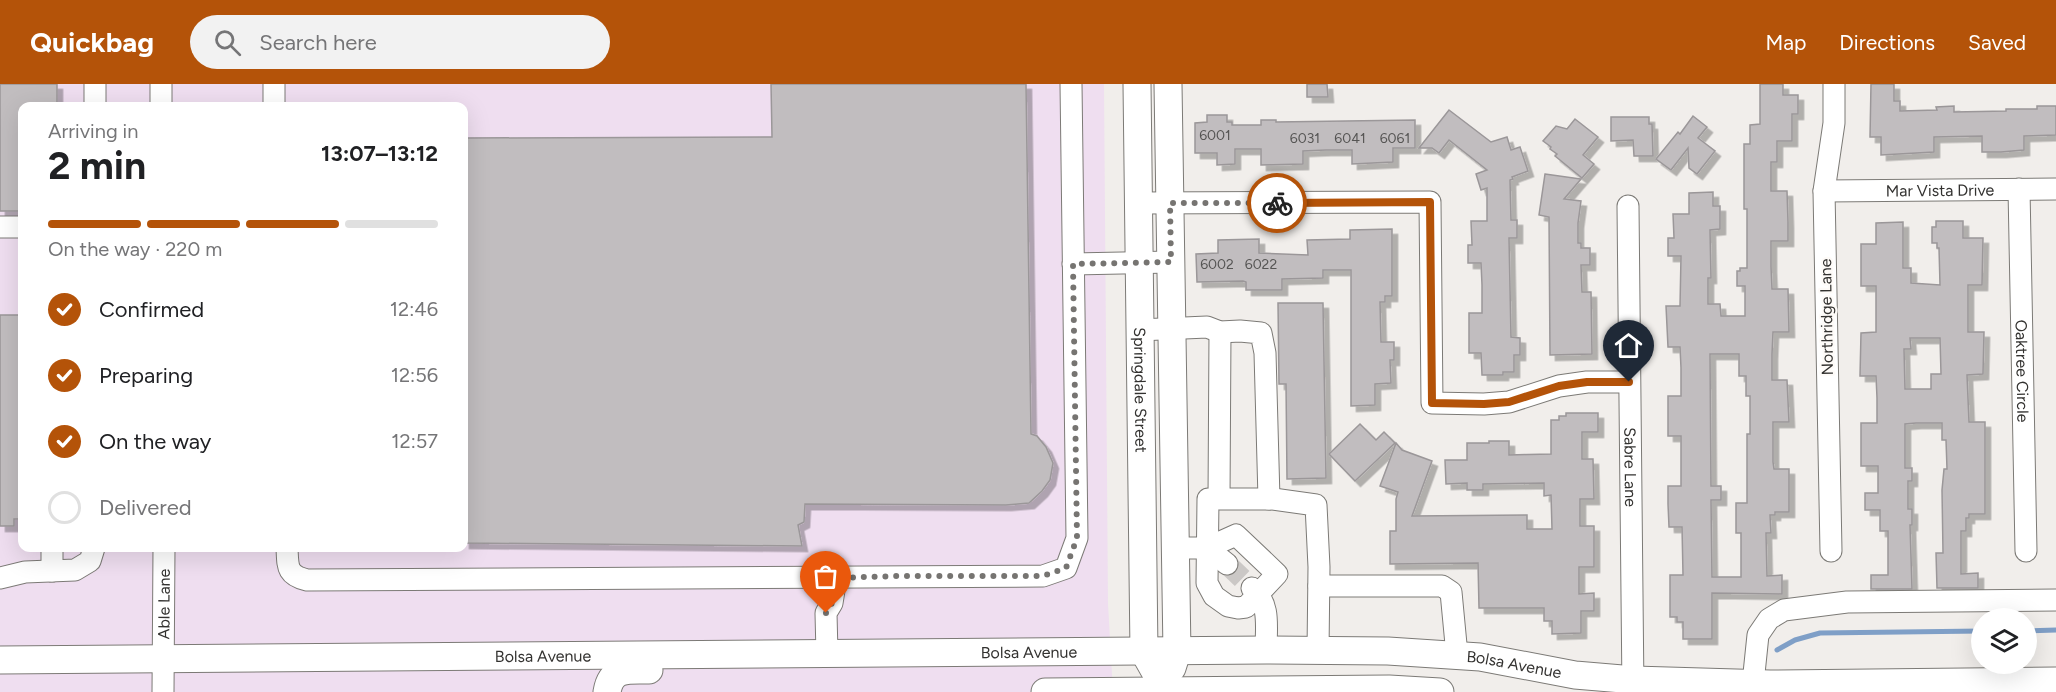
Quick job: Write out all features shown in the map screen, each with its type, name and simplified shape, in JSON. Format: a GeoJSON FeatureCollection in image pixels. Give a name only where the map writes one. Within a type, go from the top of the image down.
{"type":"FeatureCollection","features":[{"type":"Feature","properties":{"kind":"main road","name":"Springdale Street"},"geometry":{"type":"LineString","coordinates":[[1137,84],[1144,652],[1166,692]]}},
{"type":"Feature","properties":{"kind":"main road","name":"Springdale Street"},"geometry":{"type":"LineString","coordinates":[[1166,692],[1177,652],[1168,84]]}},
{"type":"Feature","properties":{"kind":"main road","name":"Bolsa Avenue"},"geometry":{"type":"LineString","coordinates":[[0,660],[1388,651],[1480,657],[1634,686],[1753,683],[1866,687],[2056,681]]}},
{"type":"Feature","properties":{"kind":"main road"},"geometry":{"type":"LineString","coordinates":[[607,692],[608,682],[615,674],[627,670],[728,670],[742,667],[752,655]]}},
{"type":"Feature","properties":{"kind":"main road"},"geometry":{"type":"LineString","coordinates":[[1045,692],[1389,689],[1440,692]]}},
{"type":"Feature","properties":{"kind":"street"},"geometry":{"type":"LineString","coordinates":[[95,84],[95,102]]}},
{"type":"Feature","properties":{"kind":"street"},"geometry":{"type":"LineString","coordinates":[[161,84],[161,102]]}},
{"type":"Feature","properties":{"kind":"street"},"geometry":{"type":"LineString","coordinates":[[274,84],[274,102]]}},
{"type":"Feature","properties":{"kind":"street"},"geometry":{"type":"LineString","coordinates":[[287,552],[289,570],[296,577],[307,580],[1043,576],[1066,568],[1077,538],[1071,84]]}},
{"type":"Feature","properties":{"kind":"street","name":"Northridge Lane"},"geometry":{"type":"LineString","coordinates":[[1831,551],[1824,191],[1834,123],[1834,84]]}},
{"type":"Feature","properties":{"kind":"street","name":"Oaktree Circle"},"geometry":{"type":"LineString","coordinates":[[2019,189],[2026,551]]}},
{"type":"Feature","properties":{"kind":"street","name":"Mar Vista Drive"},"geometry":{"type":"LineString","coordinates":[[1824,191],[2056,189]]}},
{"type":"Feature","properties":{"kind":"street"},"geometry":{"type":"LineString","coordinates":[[1138,203],[1430,202],[1432,403],[1500,403],[1559,386],[1587,382],[1629,382]]}},
{"type":"Feature","properties":{"kind":"street","name":"Sabre Lane"},"geometry":{"type":"LineString","coordinates":[[1628,206],[1634,686]]}},
{"type":"Feature","properties":{"kind":"street"},"geometry":{"type":"LineString","coordinates":[[0,227],[18,227]]}},
{"type":"Feature","properties":{"kind":"street"},"geometry":{"type":"LineString","coordinates":[[1073,264],[1171,262]]}},
{"type":"Feature","properties":{"kind":"street"},"geometry":{"type":"LineString","coordinates":[[1139,330],[1207,327],[1220,332],[1261,333],[1265,352],[1269,500]]}},
{"type":"Feature","properties":{"kind":"street"},"geometry":{"type":"LineString","coordinates":[[1175,548],[1207,548],[1236,535],[1277,574],[1255,591],[1246,607],[1228,606],[1214,596],[1207,583],[1207,548],[1214,499],[1220,332]]}},
{"type":"Feature","properties":{"kind":"street"},"geometry":{"type":"LineString","coordinates":[[1174,499],[1269,500],[1316,505],[1318,651]]}},
{"type":"Feature","properties":{"kind":"street"},"geometry":{"type":"LineString","coordinates":[[1207,548],[1227,564]]}},
{"type":"Feature","properties":{"kind":"street"},"geometry":{"type":"LineString","coordinates":[[52,552],[52,571]]}},
{"type":"Feature","properties":{"kind":"street"},"geometry":{"type":"LineString","coordinates":[[0,578],[25,572],[75,570],[90,561],[93,552]]}},
{"type":"Feature","properties":{"kind":"street","name":"Able Lane"},"geometry":{"type":"LineString","coordinates":[[163,692],[164,552]]}},
{"type":"Feature","properties":{"kind":"street"},"geometry":{"type":"LineString","coordinates":[[826,578],[832,603],[826,613],[827,654]]}},
{"type":"Feature","properties":{"kind":"street"},"geometry":{"type":"LineString","coordinates":[[1318,586],[1442,586],[1451,592],[1456,656]]}},
{"type":"Feature","properties":{"kind":"street"},"geometry":{"type":"LineString","coordinates":[[1255,591],[1267,610],[1266,650]]}},
{"type":"Feature","properties":{"kind":"street"},"geometry":{"type":"LineString","coordinates":[[1753,683],[1758,635],[1769,619],[1784,610],[1847,602],[2056,600]]}},
{"type":"Feature","properties":{"kind":"shaded area"},"geometry":{"type":"Polygon","coordinates":[[[0,84],[1104,84],[1108,604],[1113,692],[0,692],[0,84]]]}},
{"type":"Feature","properties":{"kind":"building"},"geometry":{"type":"Polygon","coordinates":[[[0,84],[57,84],[57,102],[18,102],[18,211],[0,211],[0,84]]]}},
{"type":"Feature","properties":{"kind":"building"},"geometry":{"type":"Polygon","coordinates":[[[771,84],[1026,84],[1031,434],[1037,436],[1046,447],[1053,463],[1050,480],[1042,491],[1029,503],[1006,505],[805,504],[804,522],[798,525],[802,546],[468,543],[468,138],[772,137],[771,84]]]}},
{"type":"Feature","properties":{"kind":"building"},"geometry":{"type":"Polygon","coordinates":[[[1307,84],[1327,84],[1328,97],[1307,97],[1307,84]]]}},
{"type":"Feature","properties":{"kind":"building"},"geometry":{"type":"Polygon","coordinates":[[[1760,84],[1783,84],[1783,95],[1798,95],[1798,114],[1792,114],[1792,141],[1777,141],[1777,162],[1771,162],[1771,191],[1787,191],[1788,222],[1788,241],[1771,241],[1771,267],[1772,289],[1788,289],[1789,332],[1773,332],[1772,380],[1787,380],[1789,422],[1773,422],[1773,462],[1774,469],[1789,469],[1789,512],[1775,512],[1775,515],[1770,515],[1771,533],[1766,533],[1767,576],[1782,575],[1782,594],[1712,593],[1712,639],[1683,639],[1683,622],[1677,622],[1677,617],[1670,617],[1670,575],[1683,575],[1682,527],[1669,527],[1668,504],[1668,486],[1681,486],[1681,436],[1668,436],[1668,396],[1681,396],[1680,347],[1668,347],[1666,306],[1680,306],[1681,256],[1668,256],[1668,238],[1674,238],[1673,214],[1689,214],[1689,193],[1713,192],[1713,206],[1720,206],[1720,229],[1710,230],[1711,278],[1708,278],[1708,304],[1720,304],[1721,316],[1745,316],[1745,286],[1737,286],[1737,271],[1740,271],[1740,268],[1747,268],[1744,144],[1750,144],[1750,125],[1760,124],[1760,84]],[[1710,354],[1711,486],[1721,486],[1721,500],[1711,500],[1712,577],[1741,577],[1741,533],[1736,533],[1736,503],[1747,503],[1747,434],[1750,434],[1750,396],[1746,396],[1746,376],[1739,376],[1739,354],[1710,354]]]}},
{"type":"Feature","properties":{"kind":"building"},"geometry":{"type":"Polygon","coordinates":[[[1871,84],[1894,84],[1894,101],[1900,101],[1900,111],[1937,110],[1936,107],[1954,106],[1954,112],[2006,111],[2006,109],[2037,109],[2037,106],[2056,106],[2056,135],[2024,136],[2024,150],[2001,152],[1982,152],[1982,136],[1934,137],[1934,152],[1881,155],[1881,137],[1870,137],[1871,84]]]}},
{"type":"Feature","properties":{"kind":"building"},"geometry":{"type":"Polygon","coordinates":[[[1449,110],[1491,142],[1507,137],[1511,150],[1520,147],[1528,171],[1510,180],[1511,220],[1517,220],[1517,238],[1509,238],[1511,337],[1520,338],[1520,355],[1514,355],[1514,372],[1503,372],[1503,375],[1482,375],[1481,353],[1469,353],[1469,313],[1482,313],[1482,285],[1481,263],[1468,263],[1468,245],[1472,245],[1471,221],[1487,221],[1487,188],[1481,190],[1476,174],[1487,170],[1449,140],[1439,153],[1432,148],[1419,148],[1449,110]]]}},
{"type":"Feature","properties":{"kind":"building"},"geometry":{"type":"Polygon","coordinates":[[[1207,115],[1227,115],[1227,122],[1232,122],[1232,125],[1261,125],[1261,120],[1276,120],[1276,122],[1415,120],[1415,148],[1393,148],[1393,162],[1352,164],[1352,150],[1326,150],[1303,151],[1303,164],[1261,165],[1261,149],[1235,149],[1235,164],[1217,165],[1217,153],[1195,153],[1195,123],[1207,122],[1207,115]]]}},
{"type":"Feature","properties":{"kind":"building"},"geometry":{"type":"Polygon","coordinates":[[[1693,116],[1707,127],[1698,138],[1715,151],[1697,174],[1689,168],[1688,148],[1671,170],[1656,159],[1678,132],[1680,134],[1693,116]]]}},
{"type":"Feature","properties":{"kind":"building"},"geometry":{"type":"Polygon","coordinates":[[[1611,117],[1649,117],[1649,124],[1652,124],[1653,156],[1634,156],[1633,140],[1611,141],[1611,117]]]}},
{"type":"Feature","properties":{"kind":"building"},"geometry":{"type":"Polygon","coordinates":[[[1575,119],[1598,137],[1583,155],[1594,164],[1582,178],[1555,156],[1557,154],[1543,141],[1556,126],[1567,129],[1575,119]]]}},
{"type":"Feature","properties":{"kind":"building"},"geometry":{"type":"Polygon","coordinates":[[[1545,174],[1581,179],[1564,199],[1581,201],[1578,243],[1581,243],[1581,248],[1590,248],[1590,265],[1581,265],[1582,292],[1591,292],[1592,354],[1550,355],[1549,217],[1539,215],[1545,174]]]}},
{"type":"Feature","properties":{"kind":"building"},"geometry":{"type":"Polygon","coordinates":[[[1936,221],[1963,221],[1963,238],[1983,238],[1982,285],[1968,285],[1968,332],[1984,332],[1983,374],[1967,375],[1969,422],[1985,422],[1985,514],[1969,514],[1969,518],[1966,518],[1966,531],[1961,531],[1961,574],[1978,573],[1978,588],[1937,588],[1936,553],[1943,553],[1942,490],[1944,469],[1947,469],[1946,440],[1942,440],[1942,423],[1916,423],[1905,424],[1905,468],[1912,468],[1912,481],[1908,481],[1908,509],[1912,509],[1912,525],[1910,525],[1912,589],[1871,589],[1871,575],[1888,575],[1888,531],[1880,531],[1880,510],[1865,510],[1865,493],[1878,493],[1878,466],[1861,466],[1861,423],[1877,423],[1877,398],[1876,376],[1860,376],[1861,333],[1876,332],[1876,286],[1861,286],[1861,244],[1876,244],[1876,223],[1903,222],[1903,268],[1911,268],[1911,283],[1940,285],[1939,248],[1937,248],[1937,243],[1932,243],[1932,227],[1936,227],[1936,221]],[[1910,338],[1911,349],[1904,349],[1905,389],[1931,389],[1931,374],[1941,374],[1940,338],[1910,338]]]}},
{"type":"Feature","properties":{"kind":"building"},"geometry":{"type":"Polygon","coordinates":[[[1392,229],[1392,296],[1385,296],[1385,302],[1380,302],[1381,342],[1394,342],[1394,360],[1390,360],[1391,383],[1375,384],[1375,405],[1351,406],[1351,270],[1323,270],[1323,278],[1282,279],[1282,290],[1246,290],[1246,282],[1243,281],[1197,282],[1196,254],[1218,253],[1218,240],[1259,239],[1259,253],[1308,255],[1307,240],[1350,239],[1350,230],[1392,229]]]}},
{"type":"Feature","properties":{"kind":"building"},"geometry":{"type":"Polygon","coordinates":[[[1278,303],[1323,303],[1326,478],[1287,479],[1286,384],[1279,384],[1278,303]]]}},
{"type":"Feature","properties":{"kind":"building"},"geometry":{"type":"Polygon","coordinates":[[[0,315],[18,315],[18,519],[14,519],[14,526],[0,526],[0,315]]]}},
{"type":"Feature","properties":{"kind":"building"},"geometry":{"type":"Polygon","coordinates":[[[1566,413],[1598,413],[1598,432],[1582,432],[1582,459],[1593,459],[1594,499],[1580,499],[1580,526],[1594,526],[1594,567],[1579,567],[1579,594],[1594,593],[1594,611],[1581,611],[1581,633],[1552,634],[1552,621],[1544,621],[1544,608],[1479,608],[1478,563],[1390,564],[1390,531],[1396,531],[1398,492],[1380,486],[1396,443],[1402,450],[1432,461],[1412,516],[1527,515],[1527,529],[1552,529],[1551,495],[1544,496],[1544,483],[1483,484],[1483,490],[1467,490],[1467,483],[1446,484],[1445,460],[1467,460],[1467,443],[1489,443],[1489,441],[1509,441],[1509,455],[1551,454],[1551,420],[1559,420],[1559,416],[1566,416],[1566,413]]]}},
{"type":"Feature","properties":{"kind":"building"},"geometry":{"type":"Polygon","coordinates":[[[1360,424],[1376,440],[1384,432],[1395,443],[1355,481],[1329,454],[1360,424]]]}},
{"type":"Feature","properties":{"kind":"waterway"},"geometry":{"type":"LineString","coordinates":[[2037,631],[2056,630]]}},
{"type":"Feature","properties":{"kind":"waterway"},"geometry":{"type":"LineString","coordinates":[[1777,650],[1795,640],[1820,633],[1971,631]]}},
{"type":"Feature","properties":{"kind":"tunnel"},"geometry":{"type":"LineString","coordinates":[[1227,564],[1252,588]]}},
{"type":"Feature","properties":{"kind":"way so far"},"geometry":{"type":"LineString","coordinates":[[826,613],[832,603],[836,578],[1043,576],[1066,568],[1077,538],[1073,264],[1171,262],[1170,203],[1277,203]]}},
{"type":"Feature","properties":{"kind":"route"},"geometry":{"type":"LineString","coordinates":[[1277,203],[1430,202],[1432,403],[1509,402],[1559,386],[1587,382],[1629,382]]}}]}
